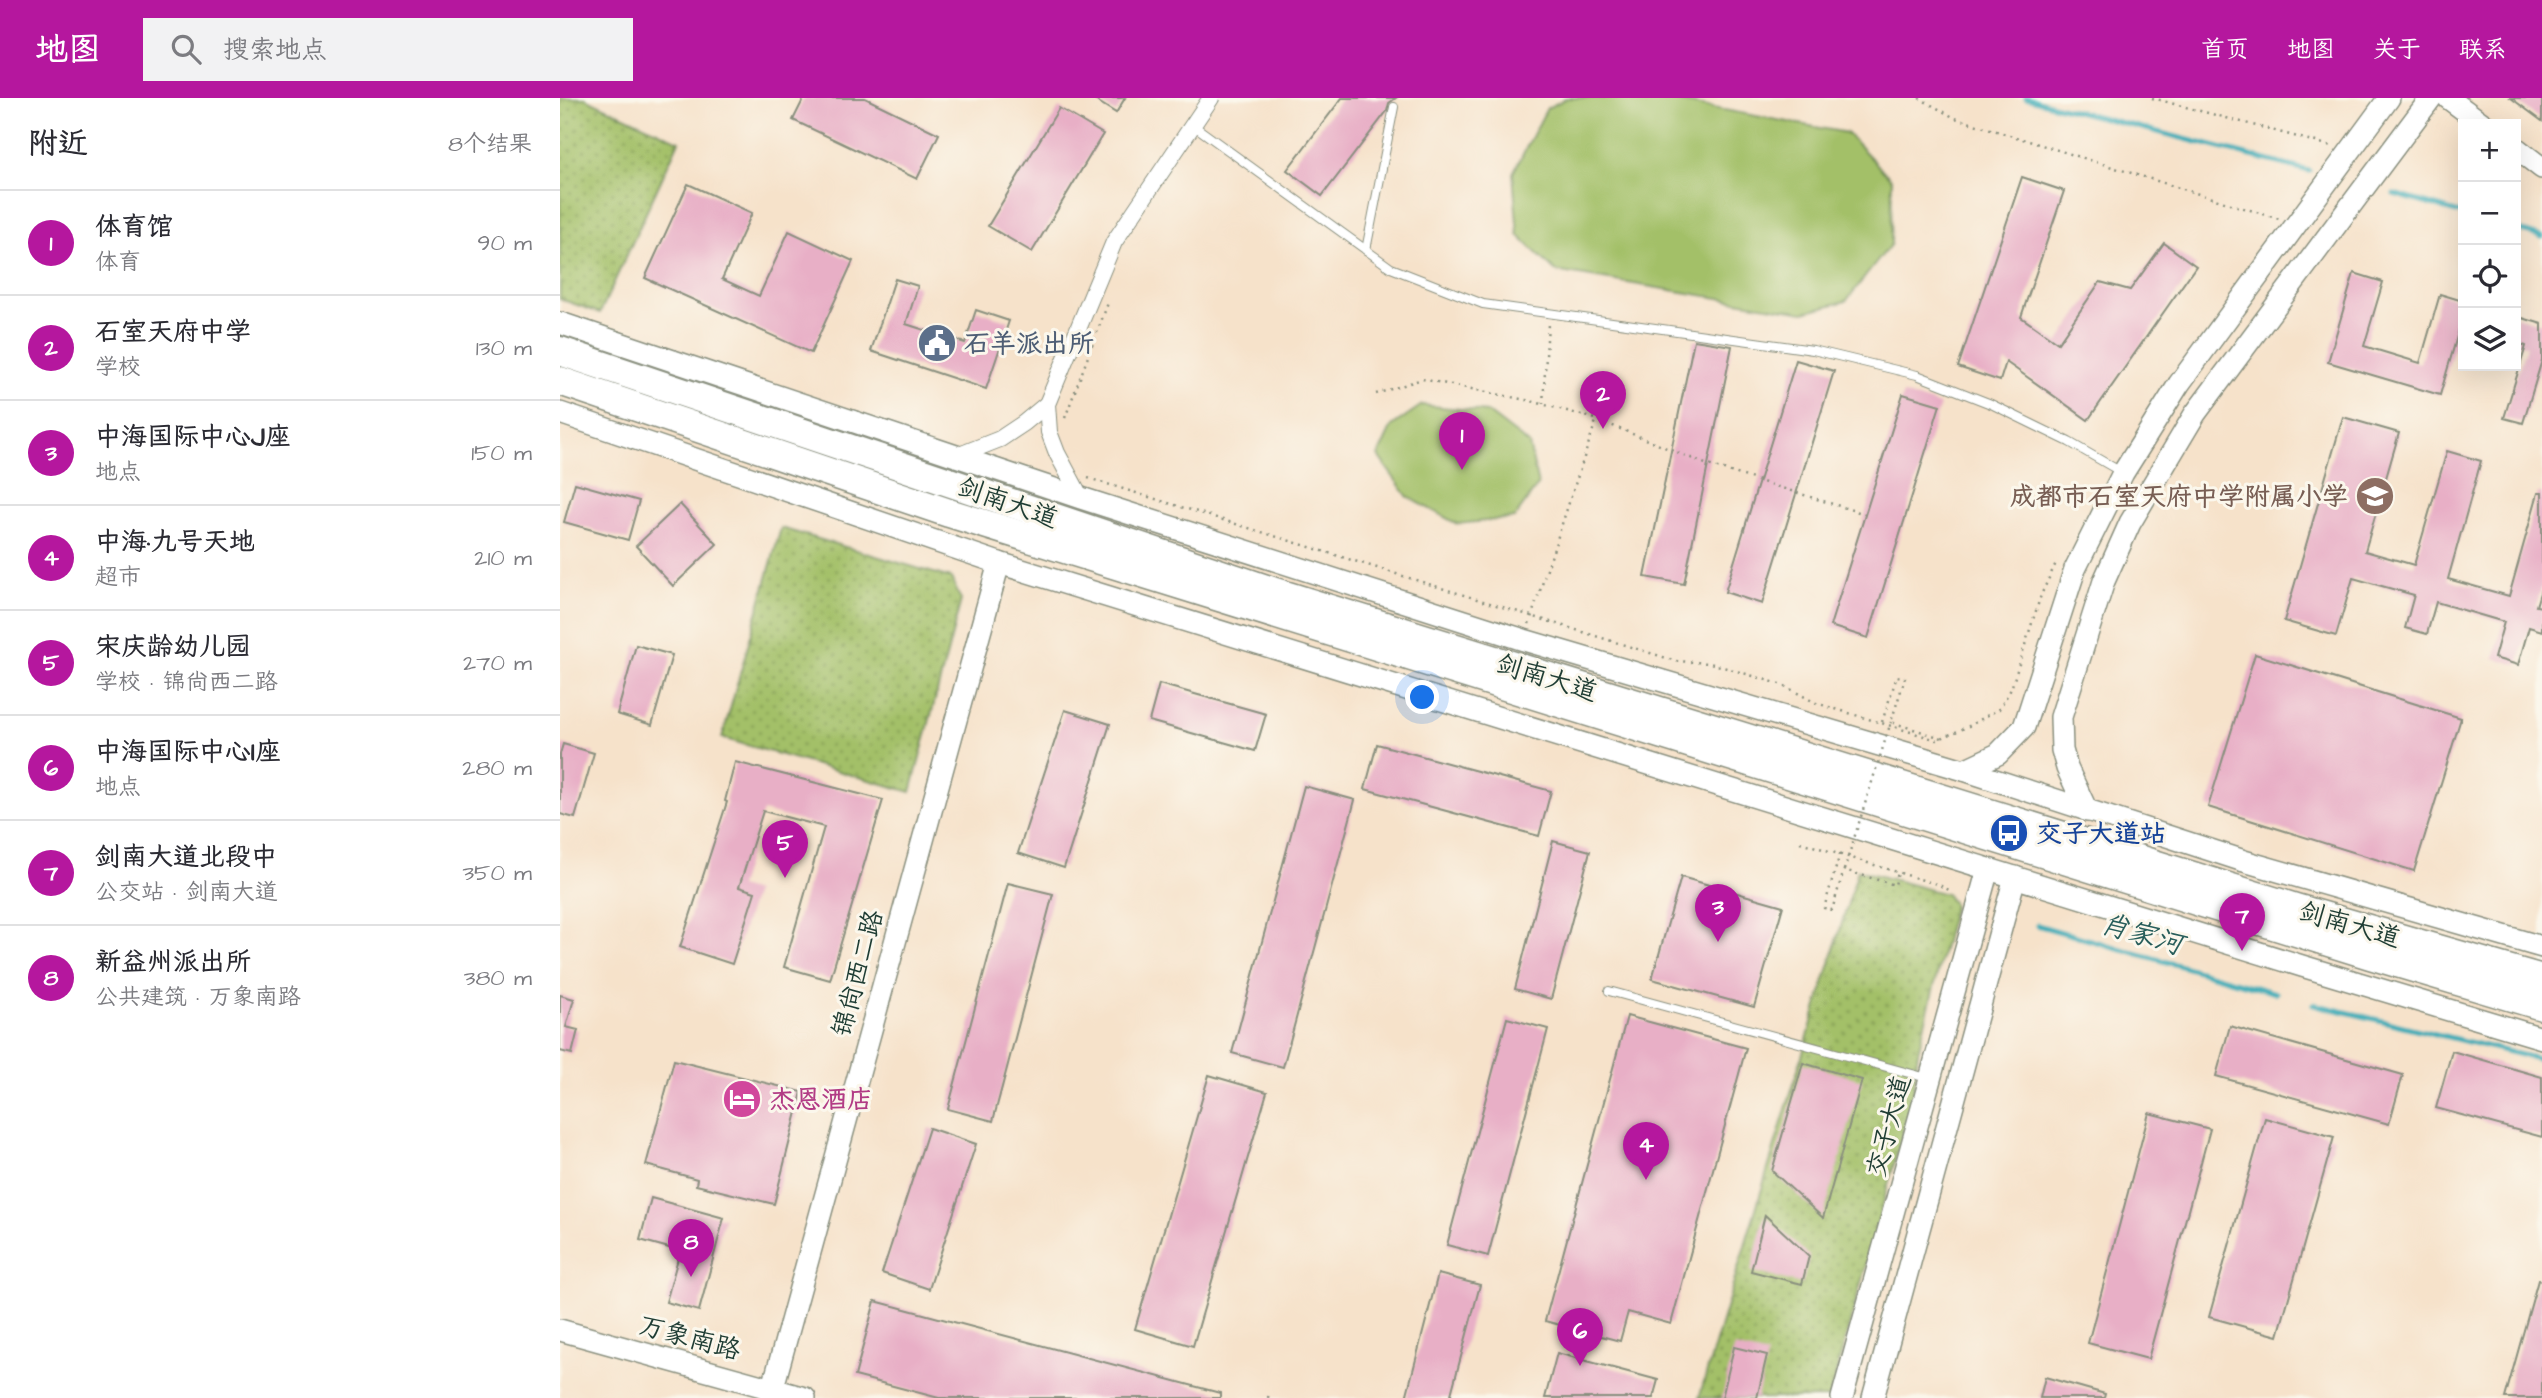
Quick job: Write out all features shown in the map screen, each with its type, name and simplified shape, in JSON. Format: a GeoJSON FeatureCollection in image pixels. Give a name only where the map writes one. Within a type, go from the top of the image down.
{"type":"FeatureCollection","features":[{"type":"Feature","properties":{"kind":"highway","name":"剑南大道"},"geometry":{"type":"LineString","coordinates":[[560,351],[1272,591],[2296,908],[2542,979]]}},
{"type":"Feature","properties":{"kind":"highway","name":"剑南大道"},"geometry":{"type":"LineString","coordinates":[[560,381],[949,513],[2370,955],[2542,1006]]}},
{"type":"Feature","properties":{"kind":"main road"},"geometry":{"type":"LineString","coordinates":[[1964,770],[1998,754],[2024,727],[2075,569],[2123,473],[2179,384],[2389,98]]}},
{"type":"Feature","properties":{"kind":"main road"},"geometry":{"type":"LineString","coordinates":[[2087,811],[2067,768],[2062,750],[2061,717],[2104,581],[2130,523],[2195,414],[2431,98]]}},
{"type":"Feature","properties":{"kind":"main road"},"geometry":{"type":"LineString","coordinates":[[2448,98],[2476,119]]}},
{"type":"Feature","properties":{"kind":"main road"},"geometry":{"type":"LineString","coordinates":[[2521,152],[2542,168]]}},
{"type":"Feature","properties":{"kind":"main road"},"geometry":{"type":"LineString","coordinates":[[560,323],[957,456],[1085,488],[1226,543],[1524,640],[1964,770],[2244,861],[2542,947]]}},
{"type":"Feature","properties":{"kind":"main road"},"geometry":{"type":"LineString","coordinates":[[560,413],[999,563],[2542,1038]]}},
{"type":"Feature","properties":{"kind":"main road"},"geometry":{"type":"LineString","coordinates":[[895,528],[949,513]]}},
{"type":"Feature","properties":{"kind":"main road"},"geometry":{"type":"LineString","coordinates":[[1226,543],[1272,591]]}},
{"type":"Feature","properties":{"kind":"main road","name":"锦尚西二路"},"geometry":{"type":"LineString","coordinates":[[771,1393],[999,563]]}},
{"type":"Feature","properties":{"kind":"main road"},"geometry":{"type":"LineString","coordinates":[[2244,861],[2296,908]]}},
{"type":"Feature","properties":{"kind":"main road","name":"交子大道"},"geometry":{"type":"LineString","coordinates":[[1842,1398],[1988,869]]}},
{"type":"Feature","properties":{"kind":"main road"},"geometry":{"type":"LineString","coordinates":[[1873,1398],[2015,877]]}},
{"type":"Feature","properties":{"kind":"main road"},"geometry":{"type":"LineString","coordinates":[[2302,966],[2370,955]]}},
{"type":"Feature","properties":{"kind":"main road","name":"万象南路"},"geometry":{"type":"LineString","coordinates":[[560,1330],[771,1393],[805,1398]]}},
{"type":"Feature","properties":{"kind":"street"},"geometry":{"type":"LineString","coordinates":[[1085,488],[1057,453],[1049,432],[1047,404],[1114,242],[1211,98]]}},
{"type":"Feature","properties":{"kind":"street"},"geometry":{"type":"LineString","coordinates":[[957,456],[1000,439],[1047,404]]}},
{"type":"Feature","properties":{"kind":"lane"},"geometry":{"type":"LineString","coordinates":[[1367,250],[1394,107]]}},
{"type":"Feature","properties":{"kind":"lane"},"geometry":{"type":"LineString","coordinates":[[1193,125],[1391,268],[1483,304],[1813,350],[1917,375],[1991,404],[2069,442],[2123,473]]}},
{"type":"Feature","properties":{"kind":"lane"},"geometry":{"type":"LineString","coordinates":[[1609,991],[1930,1079]]}},
{"type":"Feature","properties":{"kind":"path"},"geometry":{"type":"LineString","coordinates":[[1919,98],[1955,118],[2295,225]]}},
{"type":"Feature","properties":{"kind":"path"},"geometry":{"type":"LineString","coordinates":[[2152,98],[2350,151]]}},
{"type":"Feature","properties":{"kind":"path"},"geometry":{"type":"LineString","coordinates":[[1063,423],[1110,297]]}},
{"type":"Feature","properties":{"kind":"path"},"geometry":{"type":"LineString","coordinates":[[1543,404],[1549,313]]}},
{"type":"Feature","properties":{"kind":"path"},"geometry":{"type":"LineString","coordinates":[[1376,394],[1422,379],[1543,404],[1596,419],[1708,464],[1865,514]]}},
{"type":"Feature","properties":{"kind":"path"},"geometry":{"type":"LineString","coordinates":[[1524,640],[1596,419]]}},
{"type":"Feature","properties":{"kind":"path"},"geometry":{"type":"LineString","coordinates":[[1085,488],[1532,615],[1676,661],[1710,663],[1783,685],[1816,703],[1937,740],[1999,709],[2011,689],[2041,595],[2056,563]]}},
{"type":"Feature","properties":{"kind":"path"},"geometry":{"type":"LineString","coordinates":[[1840,854],[1824,908],[1832,910],[1905,678],[1897,676],[1881,723]]}},
{"type":"Feature","properties":{"kind":"path"},"geometry":{"type":"LineString","coordinates":[[1891,722],[1942,738]]}},
{"type":"Feature","properties":{"kind":"path"},"geometry":{"type":"LineString","coordinates":[[1800,842],[1950,890]]}},
{"type":"Feature","properties":{"kind":"path"},"geometry":{"type":"LineString","coordinates":[[1844,870],[1895,885],[1898,872]]}},
{"type":"Feature","properties":{"kind":"path"},"geometry":{"type":"LineString","coordinates":[[1268,1398],[1269,1392]]}},
{"type":"Feature","properties":{"kind":"green space"},"geometry":{"type":"Polygon","coordinates":[[[560,98],[585,98],[679,141],[600,313],[560,299],[560,98]]]}},
{"type":"Feature","properties":{"kind":"green space"},"geometry":{"type":"Polygon","coordinates":[[[1567,98],[1660,98],[1847,133],[1892,180],[1891,244],[1846,301],[1804,312],[1555,271],[1518,235],[1513,173],[1547,108],[1567,98]]]}},
{"type":"Feature","properties":{"kind":"green space"},"geometry":{"type":"Polygon","coordinates":[[[1422,405],[1487,412],[1529,444],[1538,485],[1514,518],[1457,524],[1408,497],[1378,456],[1392,426],[1422,405]]]}},
{"type":"Feature","properties":{"kind":"green space"},"geometry":{"type":"Polygon","coordinates":[[[781,528],[951,578],[961,600],[911,792],[722,738],[781,528]]]}},
{"type":"Feature","properties":{"kind":"green space"},"geometry":{"type":"Polygon","coordinates":[[[1858,870],[1946,894],[1954,905],[1918,1052],[1913,1096],[1829,1398],[1699,1398],[1858,870]]]}},
{"type":"Feature","properties":{"kind":"building"},"geometry":{"type":"Polygon","coordinates":[[[804,98],[865,98],[939,134],[917,179],[793,120],[804,98]]]}},
{"type":"Feature","properties":{"kind":"building"},"geometry":{"type":"Polygon","coordinates":[[[1092,98],[1125,98],[1116,113],[1092,98]]]}},
{"type":"Feature","properties":{"kind":"building"},"geometry":{"type":"Polygon","coordinates":[[[1342,98],[1396,98],[1389,103],[1387,111],[1322,196],[1287,170],[1342,98]]]}},
{"type":"Feature","properties":{"kind":"building"},"geometry":{"type":"Polygon","coordinates":[[[2511,98],[2542,98],[2542,121],[2511,98]]]}},
{"type":"Feature","properties":{"kind":"building"},"geometry":{"type":"Polygon","coordinates":[[[1059,108],[1103,134],[1032,252],[988,226],[1059,108]]]}},
{"type":"Feature","properties":{"kind":"building"},"geometry":{"type":"Polygon","coordinates":[[[2022,177],[2064,191],[2021,317],[2058,343],[2100,282],[2130,290],[2164,243],[2196,266],[2088,420],[2006,362],[2000,381],[1958,367],[2022,177]]]}},
{"type":"Feature","properties":{"kind":"building"},"geometry":{"type":"Polygon","coordinates":[[[688,184],[752,213],[722,279],[759,296],[789,231],[853,261],[811,353],[645,278],[688,184]]]}},
{"type":"Feature","properties":{"kind":"building"},"geometry":{"type":"Polygon","coordinates":[[[2354,273],[2383,282],[2364,346],[2420,363],[2440,294],[2458,299],[2458,333],[2440,395],[2328,362],[2354,273]]]}},
{"type":"Feature","properties":{"kind":"building"},"geometry":{"type":"Polygon","coordinates":[[[895,279],[918,286],[906,324],[965,343],[976,310],[1009,321],[986,389],[871,351],[895,279]]]}},
{"type":"Feature","properties":{"kind":"building"},"geometry":{"type":"Polygon","coordinates":[[[2521,318],[2542,324],[2542,360],[2523,423],[2504,418],[2518,371],[2521,371],[2526,346],[2521,344],[2521,318]]]}},
{"type":"Feature","properties":{"kind":"building"},"geometry":{"type":"Polygon","coordinates":[[[1694,340],[1732,346],[1684,584],[1645,577],[1694,340]]]}},
{"type":"Feature","properties":{"kind":"building"},"geometry":{"type":"Polygon","coordinates":[[[1796,360],[1834,371],[1762,604],[1725,592],[1796,360]]]}},
{"type":"Feature","properties":{"kind":"building"},"geometry":{"type":"Polygon","coordinates":[[[1903,394],[1940,405],[1868,638],[1830,626],[1903,394]]]}},
{"type":"Feature","properties":{"kind":"building"},"geometry":{"type":"Polygon","coordinates":[[[2343,417],[2399,433],[2365,551],[2414,565],[2447,451],[2481,461],[2448,579],[2509,596],[2538,493],[2542,493],[2542,586],[2536,606],[2542,607],[2542,631],[2529,627],[2518,665],[2494,658],[2504,622],[2436,602],[2427,634],[2405,628],[2414,595],[2353,578],[2336,636],[2284,621],[2343,417]]]}},
{"type":"Feature","properties":{"kind":"building"},"geometry":{"type":"Polygon","coordinates":[[[575,483],[639,501],[628,540],[564,522],[575,483]]]}},
{"type":"Feature","properties":{"kind":"building"},"geometry":{"type":"Polygon","coordinates":[[[680,504],[717,544],[673,586],[636,546],[680,504]]]}},
{"type":"Feature","properties":{"kind":"building"},"geometry":{"type":"Polygon","coordinates":[[[636,645],[672,655],[652,725],[617,714],[636,645]]]}},
{"type":"Feature","properties":{"kind":"building"},"geometry":{"type":"Polygon","coordinates":[[[2255,654],[2461,718],[2414,871],[2208,807],[2255,654]]]}},
{"type":"Feature","properties":{"kind":"building"},"geometry":{"type":"Polygon","coordinates":[[[1159,684],[1266,714],[1255,751],[1149,721],[1159,684]]]}},
{"type":"Feature","properties":{"kind":"building"},"geometry":{"type":"Polygon","coordinates":[[[1065,710],[1110,724],[1064,868],[1018,853],[1065,710]]]}},
{"type":"Feature","properties":{"kind":"building"},"geometry":{"type":"Polygon","coordinates":[[[563,744],[594,753],[575,818],[560,814],[560,754],[563,744]]]}},
{"type":"Feature","properties":{"kind":"building"},"geometry":{"type":"Polygon","coordinates":[[[1377,744],[1551,791],[1539,836],[1365,789],[1377,744]]]}},
{"type":"Feature","properties":{"kind":"building"},"geometry":{"type":"Polygon","coordinates":[[[735,762],[883,800],[830,980],[784,967],[824,827],[763,811],[739,887],[755,892],[732,964],[680,947],[727,802],[725,801],[735,762]]]}},
{"type":"Feature","properties":{"kind":"building"},"geometry":{"type":"Polygon","coordinates":[[[1304,786],[1355,800],[1283,1067],[1232,1053],[1304,786]]]}},
{"type":"Feature","properties":{"kind":"building"},"geometry":{"type":"Polygon","coordinates":[[[1553,841],[1590,851],[1551,999],[1515,989],[1553,841]]]}},
{"type":"Feature","properties":{"kind":"building"},"geometry":{"type":"Polygon","coordinates":[[[1681,877],[1783,906],[1754,1007],[1652,979],[1681,877]]]}},
{"type":"Feature","properties":{"kind":"building"},"geometry":{"type":"Polygon","coordinates":[[[1008,883],[1053,894],[993,1121],[948,1109],[1008,883]]]}},
{"type":"Feature","properties":{"kind":"building"},"geometry":{"type":"Polygon","coordinates":[[[560,995],[574,999],[566,1027],[578,1030],[572,1054],[560,1051],[560,995]]]}},
{"type":"Feature","properties":{"kind":"building"},"geometry":{"type":"Polygon","coordinates":[[[1627,1016],[1746,1048],[1671,1324],[1628,1312],[1620,1341],[1545,1321],[1627,1016]]]}},
{"type":"Feature","properties":{"kind":"building"},"geometry":{"type":"Polygon","coordinates":[[[1507,1018],[1548,1029],[1488,1256],[1447,1245],[1507,1018]]]}},
{"type":"Feature","properties":{"kind":"building"},"geometry":{"type":"Polygon","coordinates":[[[2230,1026],[2403,1075],[2389,1124],[2216,1076],[2230,1026]]]}},
{"type":"Feature","properties":{"kind":"building"},"geometry":{"type":"Polygon","coordinates":[[[2452,1051],[2542,1077],[2542,1137],[2436,1108],[2452,1051]]]}},
{"type":"Feature","properties":{"kind":"building"},"geometry":{"type":"Polygon","coordinates":[[[674,1060],[802,1092],[774,1204],[696,1185],[697,1179],[646,1165],[674,1060]]]}},
{"type":"Feature","properties":{"kind":"building"},"geometry":{"type":"Polygon","coordinates":[[[1803,1063],[1862,1080],[1823,1218],[1772,1171],[1803,1063]]]}},
{"type":"Feature","properties":{"kind":"building"},"geometry":{"type":"Polygon","coordinates":[[[1209,1075],[1267,1092],[1193,1346],[1135,1329],[1209,1075]]]}},
{"type":"Feature","properties":{"kind":"building"},"geometry":{"type":"Polygon","coordinates":[[[2149,1113],[2210,1129],[2148,1359],[2088,1343],[2149,1113]]]}},
{"type":"Feature","properties":{"kind":"building"},"geometry":{"type":"Polygon","coordinates":[[[2265,1118],[2334,1137],[2278,1336],[2209,1317],[2265,1118]]]}},
{"type":"Feature","properties":{"kind":"building"},"geometry":{"type":"Polygon","coordinates":[[[929,1128],[976,1144],[929,1289],[882,1273],[929,1128]]]}},
{"type":"Feature","properties":{"kind":"building"},"geometry":{"type":"Polygon","coordinates":[[[651,1198],[724,1218],[699,1311],[666,1302],[680,1251],[640,1240],[651,1198]]]}},
{"type":"Feature","properties":{"kind":"building"},"geometry":{"type":"Polygon","coordinates":[[[1765,1215],[1809,1256],[1802,1284],[1751,1271],[1765,1215]]]}},
{"type":"Feature","properties":{"kind":"building"},"geometry":{"type":"Polygon","coordinates":[[[1438,1274],[1480,1285],[1450,1398],[1406,1398],[1438,1274]]]}},
{"type":"Feature","properties":{"kind":"building"},"geometry":{"type":"Polygon","coordinates":[[[2538,1280],[2542,1281],[2542,1398],[2505,1398],[2538,1280]]]}},
{"type":"Feature","properties":{"kind":"building"},"geometry":{"type":"Polygon","coordinates":[[[875,1301],[1220,1393],[1220,1398],[939,1398],[855,1376],[875,1301]]]}},
{"type":"Feature","properties":{"kind":"building"},"geometry":{"type":"Polygon","coordinates":[[[1734,1347],[1767,1355],[1757,1398],[1722,1398],[1734,1347]]]}},
{"type":"Feature","properties":{"kind":"building"},"geometry":{"type":"Polygon","coordinates":[[[1557,1353],[1658,1380],[1653,1398],[1545,1398],[1557,1353]]]}},
{"type":"Feature","properties":{"kind":"building"},"geometry":{"type":"Polygon","coordinates":[[[2045,1377],[2105,1394],[2104,1398],[2040,1398],[2045,1377]]]}},
{"type":"Feature","properties":{"kind":"waterway"},"geometry":{"type":"LineString","coordinates":[[2026,98],[2309,171]]}},
{"type":"Feature","properties":{"kind":"waterway"},"geometry":{"type":"LineString","coordinates":[[2394,194],[2458,213]]}},
{"type":"Feature","properties":{"kind":"waterway"},"geometry":{"type":"LineString","coordinates":[[2521,231],[2542,237]]}},
{"type":"Feature","properties":{"kind":"waterway","name":"肖家河"},"geometry":{"type":"LineString","coordinates":[[2037,925],[2276,993]]}},
{"type":"Feature","properties":{"kind":"waterway","name":"肖家河"},"geometry":{"type":"LineString","coordinates":[[2313,1004],[2542,1060]]}},
{"type":"Feature","properties":{"kind":"place","name":"石羊派出所"},"geometry":{"type":"Point","coordinates":[937,343]}},
{"type":"Feature","properties":{"kind":"place","name":"石室天府中学"},"geometry":{"type":"Point","coordinates":[1603,429]}},
{"type":"Feature","properties":{"kind":"place","name":"体育馆"},"geometry":{"type":"Point","coordinates":[1462,470]}},
{"type":"Feature","properties":{"kind":"place","name":"成都市石室天府中学附属小学"},"geometry":{"type":"Point","coordinates":[2375,496]}},
{"type":"Feature","properties":{"kind":"place","name":"交子大道站"},"geometry":{"type":"Point","coordinates":[2009,833]}},
{"type":"Feature","properties":{"kind":"place","name":"宋庆龄幼儿园"},"geometry":{"type":"Point","coordinates":[785,878]}},
{"type":"Feature","properties":{"kind":"place","name":"中海国际中心J座"},"geometry":{"type":"Point","coordinates":[1718,942]}},
{"type":"Feature","properties":{"kind":"place","name":"剑南大道北段中"},"geometry":{"type":"Point","coordinates":[2242,951]}},
{"type":"Feature","properties":{"kind":"place","name":"杰恩酒店"},"geometry":{"type":"Point","coordinates":[742,1099]}},
{"type":"Feature","properties":{"kind":"place","name":"中海·九号天地"},"geometry":{"type":"Point","coordinates":[1646,1180]}},
{"type":"Feature","properties":{"kind":"place","name":"新益州派出所"},"geometry":{"type":"Point","coordinates":[691,1277]}},
{"type":"Feature","properties":{"kind":"place","name":"中海国际中心I座"},"geometry":{"type":"Point","coordinates":[1580,1366]}}]}
